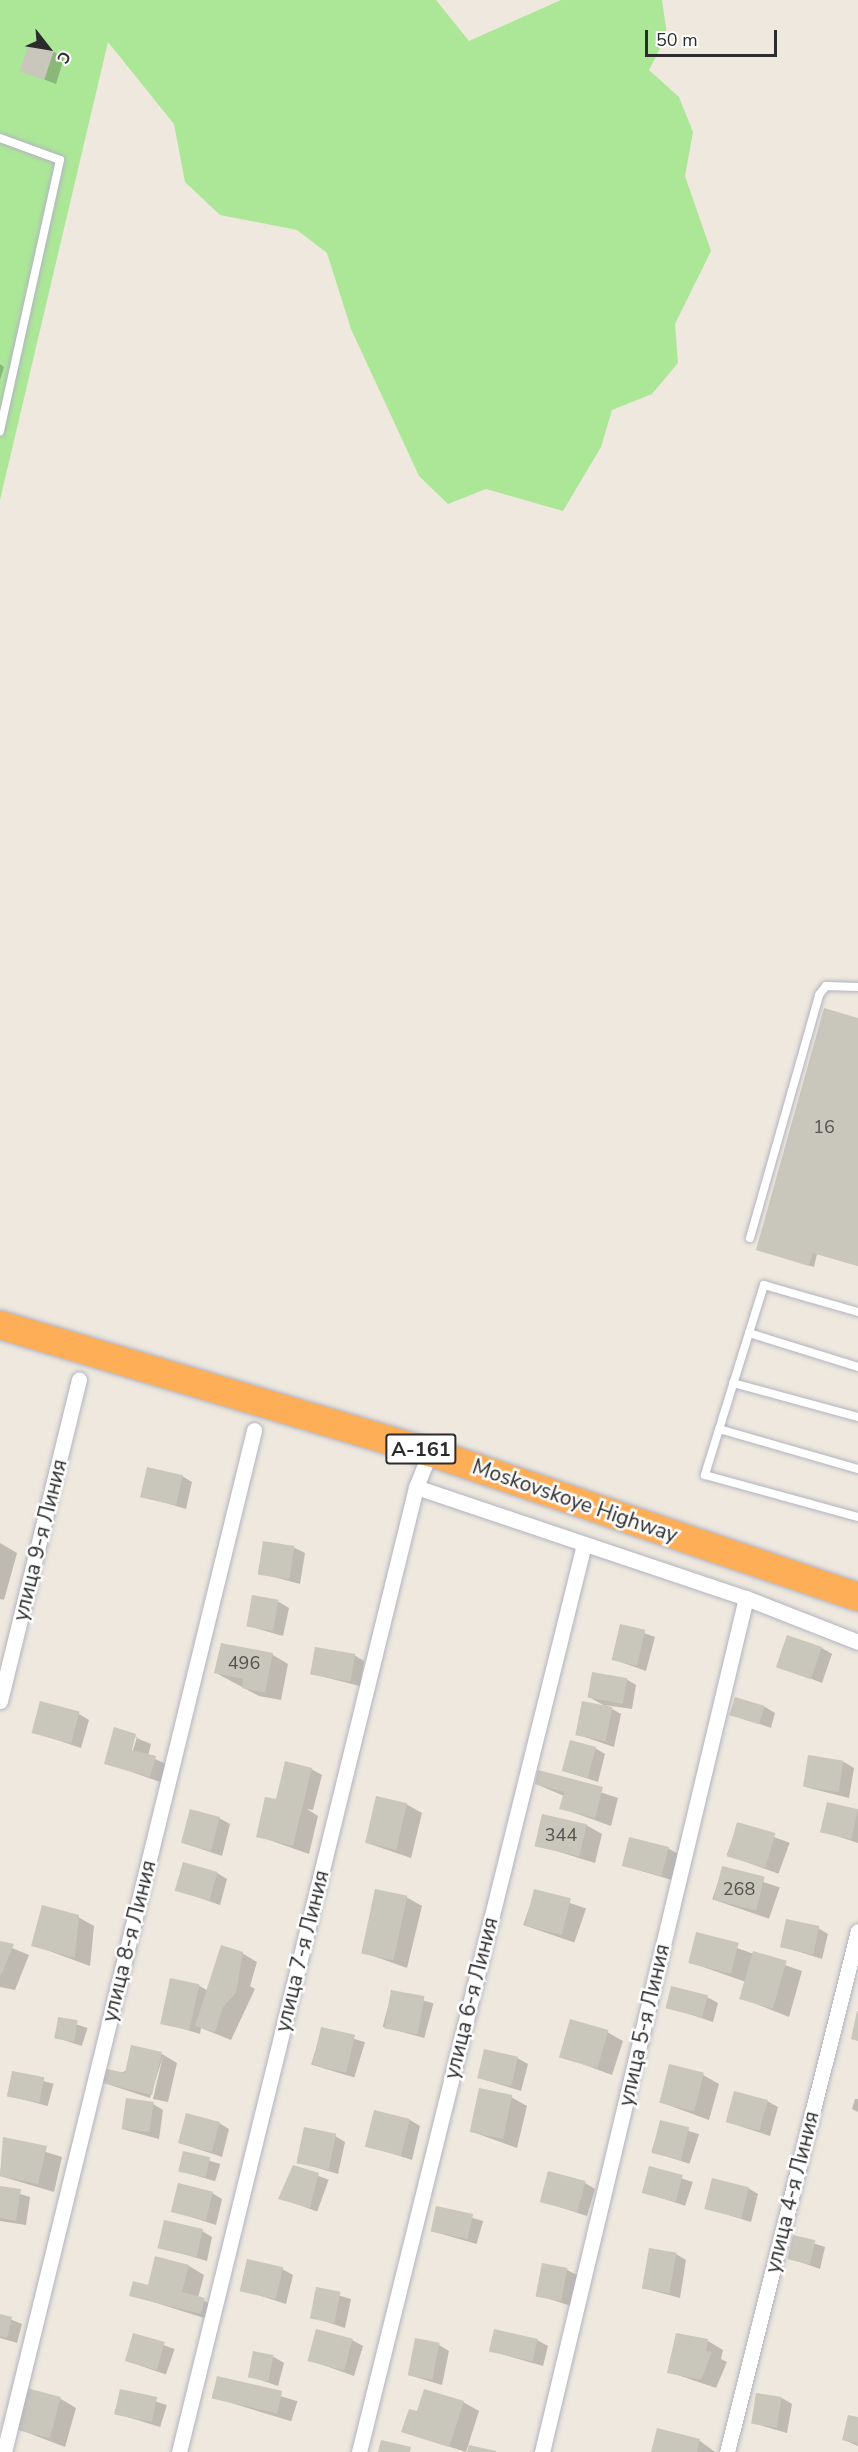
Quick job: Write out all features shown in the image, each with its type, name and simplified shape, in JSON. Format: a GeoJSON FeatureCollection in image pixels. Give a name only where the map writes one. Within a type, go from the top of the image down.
{"type":"FeatureCollection","features":[{"type":"Feature","properties":{"kind":"highway","name":"Moskovskoye Highway"},"geometry":{"type":"LineString","coordinates":[[0,1325],[430,1452],[851,1596]]}},
{"type":"Feature","properties":{"kind":"street","name":"улица 9-я Линия"},"geometry":{"type":"LineString","coordinates":[[0,1701],[79,1380]]}},
{"type":"Feature","properties":{"kind":"street","name":"улица 8-я Линия"},"geometry":{"type":"LineString","coordinates":[[4,2452],[254,1430]]}},
{"type":"Feature","properties":{"kind":"street","name":"улица 7-я Линия"},"geometry":{"type":"LineString","coordinates":[[179,2452],[416,1487],[430,1452]]}},
{"type":"Feature","properties":{"kind":"street"},"geometry":{"type":"LineString","coordinates":[[416,1487],[746,1598],[858,1642]]}},
{"type":"Feature","properties":{"kind":"street","name":"улица 6-я Линия"},"geometry":{"type":"LineString","coordinates":[[359,2452],[584,1544]]}},
{"type":"Feature","properties":{"kind":"street","name":"улица 5-я Линия"},"geometry":{"type":"LineString","coordinates":[[542,2452],[746,1598]]}},
{"type":"Feature","properties":{"kind":"street","name":"улица 4-я Линия"},"geometry":{"type":"LineString","coordinates":[[727,2452],[858,1931]]}},
{"type":"Feature","properties":{"kind":"lane"},"geometry":{"type":"LineString","coordinates":[[0,138],[60,160],[0,431]]}},
{"type":"Feature","properties":{"kind":"lane"},"geometry":{"type":"LineString","coordinates":[[750,1238],[819,995],[826,986],[858,987]]}},
{"type":"Feature","properties":{"kind":"lane"},"geometry":{"type":"LineString","coordinates":[[858,1312],[764,1285],[705,1475],[858,1517]]}},
{"type":"Feature","properties":{"kind":"lane"},"geometry":{"type":"LineString","coordinates":[[749,1333],[858,1366]]}},
{"type":"Feature","properties":{"kind":"lane"},"geometry":{"type":"LineString","coordinates":[[733,1383],[858,1417]]}},
{"type":"Feature","properties":{"kind":"lane"},"geometry":{"type":"LineString","coordinates":[[719,1429],[858,1468]]}},
{"type":"Feature","properties":{"kind":"green space"},"geometry":{"type":"Polygon","coordinates":[[[0,0],[436,0],[469,41],[561,0],[662,0],[667,35],[649,70],[679,97],[693,132],[685,176],[711,251],[675,324],[678,363],[652,394],[612,410],[601,447],[563,511],[486,489],[448,504],[419,476],[351,329],[327,253],[297,230],[220,215],[185,182],[174,124],[108,42],[0,500],[0,0]]]}},
{"type":"Feature","properties":{"kind":"building"},"geometry":{"type":"Polygon","coordinates":[[[29,43],[54,51],[44,80],[20,72],[29,43]]]}},
{"type":"Feature","properties":{"kind":"building"},"geometry":{"type":"Polygon","coordinates":[[[824,1008],[858,1018],[858,1266],[813,1253],[809,1266],[756,1250],[824,1008]]]}},
{"type":"Feature","properties":{"kind":"building"},"geometry":{"type":"Polygon","coordinates":[[[147,1467],[183,1475],[176,1506],[140,1497],[147,1467]]]}},
{"type":"Feature","properties":{"kind":"building"},"geometry":{"type":"Polygon","coordinates":[[[263,1541],[295,1546],[289,1580],[258,1575],[263,1541]]]}},
{"type":"Feature","properties":{"kind":"building"},"geometry":{"type":"Polygon","coordinates":[[[252,1595],[279,1600],[273,1631],[246,1627],[252,1595]]]}},
{"type":"Feature","properties":{"kind":"building"},"geometry":{"type":"Polygon","coordinates":[[[620,1624],[645,1630],[637,1666],[612,1660],[620,1624]]]}},
{"type":"Feature","properties":{"kind":"building"},"geometry":{"type":"Polygon","coordinates":[[[787,1635],[822,1647],[811,1679],[776,1667],[787,1635]]]}},
{"type":"Feature","properties":{"kind":"building"},"geometry":{"type":"Polygon","coordinates":[[[221,1643],[273,1653],[265,1693],[242,1688],[243,1679],[214,1673],[221,1643]]]}},
{"type":"Feature","properties":{"kind":"building"},"geometry":{"type":"Polygon","coordinates":[[[315,1647],[355,1654],[351,1682],[310,1675],[315,1647]]]}},
{"type":"Feature","properties":{"kind":"building"},"geometry":{"type":"Polygon","coordinates":[[[592,1672],[627,1678],[623,1704],[587,1698],[592,1672]]]}},
{"type":"Feature","properties":{"kind":"building"},"geometry":{"type":"Polygon","coordinates":[[[735,1697],[765,1706],[759,1724],[729,1715],[735,1697]]]}},
{"type":"Feature","properties":{"kind":"building"},"geometry":{"type":"Polygon","coordinates":[[[40,1701],[80,1712],[71,1743],[31,1733],[40,1701]]]}},
{"type":"Feature","properties":{"kind":"building"},"geometry":{"type":"Polygon","coordinates":[[[582,1701],[612,1707],[606,1741],[575,1735],[582,1701]]]}},
{"type":"Feature","properties":{"kind":"building"},"geometry":{"type":"Polygon","coordinates":[[[114,1727],[136,1734],[132,1750],[156,1756],[150,1777],[104,1764],[114,1727]]]}},
{"type":"Feature","properties":{"kind":"building"},"geometry":{"type":"Polygon","coordinates":[[[570,1740],[596,1747],[588,1778],[562,1771],[570,1740]]]}},
{"type":"Feature","properties":{"kind":"building"},"geometry":{"type":"Polygon","coordinates":[[[808,1755],[844,1761],[839,1792],[803,1787],[808,1755]]]}},
{"type":"Feature","properties":{"kind":"building"},"geometry":{"type":"Polygon","coordinates":[[[285,1761],[312,1768],[293,1846],[256,1837],[265,1797],[276,1799],[285,1761]]]}},
{"type":"Feature","properties":{"kind":"building"},"geometry":{"type":"Polygon","coordinates":[[[538,1770],[603,1787],[595,1818],[559,1809],[564,1792],[535,1784],[538,1770]]]}},
{"type":"Feature","properties":{"kind":"building"},"geometry":{"type":"Polygon","coordinates":[[[376,1796],[407,1803],[396,1850],[365,1843],[376,1796]]]}},
{"type":"Feature","properties":{"kind":"building"},"geometry":{"type":"Polygon","coordinates":[[[827,1802],[858,1809],[851,1839],[820,1832],[827,1802]]]}},
{"type":"Feature","properties":{"kind":"building"},"geometry":{"type":"Polygon","coordinates":[[[190,1809],[220,1817],[211,1851],[181,1843],[190,1809]]]}},
{"type":"Feature","properties":{"kind":"building"},"geometry":{"type":"Polygon","coordinates":[[[542,1814],[587,1824],[579,1857],[535,1846],[542,1814]]]}},
{"type":"Feature","properties":{"kind":"building"},"geometry":{"type":"Polygon","coordinates":[[[737,1822],[775,1833],[766,1868],[727,1857],[737,1822]]]}},
{"type":"Feature","properties":{"kind":"building"},"geometry":{"type":"Polygon","coordinates":[[[629,1837],[669,1847],[662,1876],[622,1866],[629,1837]]]}},
{"type":"Feature","properties":{"kind":"building"},"geometry":{"type":"Polygon","coordinates":[[[183,1862],[218,1872],[209,1901],[175,1891],[183,1862]]]}},
{"type":"Feature","properties":{"kind":"building"},"geometry":{"type":"Polygon","coordinates":[[[722,1866],[765,1877],[756,1911],[714,1900],[722,1866]]]}},
{"type":"Feature","properties":{"kind":"building"},"geometry":{"type":"Polygon","coordinates":[[[375,1889],[407,1896],[394,1960],[361,1954],[375,1889]]]}},
{"type":"Feature","properties":{"kind":"building"},"geometry":{"type":"Polygon","coordinates":[[[534,1889],[571,1898],[562,1935],[525,1926],[534,1889]]]}},
{"type":"Feature","properties":{"kind":"building"},"geometry":{"type":"Polygon","coordinates":[[[42,1905],[79,1915],[75,1958],[31,1946],[42,1905]]]}},
{"type":"Feature","properties":{"kind":"building"},"geometry":{"type":"Polygon","coordinates":[[[786,1919],[819,1926],[813,1954],[780,1947],[786,1919]]]}},
{"type":"Feature","properties":{"kind":"building"},"geometry":{"type":"Polygon","coordinates":[[[696,1932],[739,1943],[731,1974],[688,1963],[696,1932]]]}},
{"type":"Feature","properties":{"kind":"building"},"geometry":{"type":"Polygon","coordinates":[[[0,1941],[14,1944],[1,1975],[0,1975],[0,1941]]]}},
{"type":"Feature","properties":{"kind":"building"},"geometry":{"type":"Polygon","coordinates":[[[221,1945],[243,1952],[236,1993],[223,2007],[215,2032],[195,2026],[221,1945]]]}},
{"type":"Feature","properties":{"kind":"building"},"geometry":{"type":"Polygon","coordinates":[[[753,1951],[787,1961],[773,2009],[739,1999],[753,1951]]]}},
{"type":"Feature","properties":{"kind":"building"},"geometry":{"type":"Polygon","coordinates":[[[170,1978],[199,1984],[190,2030],[160,2024],[170,1978]]]}},
{"type":"Feature","properties":{"kind":"building"},"geometry":{"type":"Polygon","coordinates":[[[671,1986],[708,1995],[702,2018],[665,2008],[671,1986]]]}},
{"type":"Feature","properties":{"kind":"building"},"geometry":{"type":"Polygon","coordinates":[[[391,1990],[424,1996],[418,2034],[384,2028],[391,1990]]]}},
{"type":"Feature","properties":{"kind":"building"},"geometry":{"type":"Polygon","coordinates":[[[858,2011],[858,2041],[851,2039],[858,2011]]]}},
{"type":"Feature","properties":{"kind":"building"},"geometry":{"type":"Polygon","coordinates":[[[58,2017],[78,2020],[74,2042],[55,2039],[58,2017]]]}},
{"type":"Feature","properties":{"kind":"building"},"geometry":{"type":"Polygon","coordinates":[[[570,2019],[608,2030],[597,2068],[559,2057],[570,2019]]]}},
{"type":"Feature","properties":{"kind":"building"},"geometry":{"type":"Polygon","coordinates":[[[321,2027],[355,2035],[346,2073],[312,2065],[321,2027]]]}},
{"type":"Feature","properties":{"kind":"building"},"geometry":{"type":"Polygon","coordinates":[[[131,2045],[162,2052],[152,2095],[99,2082],[103,2068],[125,2073],[131,2045]]]}},
{"type":"Feature","properties":{"kind":"building"},"geometry":{"type":"Polygon","coordinates":[[[484,2049],[518,2057],[511,2086],[477,2078],[484,2049]]]}},
{"type":"Feature","properties":{"kind":"building"},"geometry":{"type":"Polygon","coordinates":[[[669,2064],[704,2073],[694,2112],[659,2103],[669,2064]]]}},
{"type":"Feature","properties":{"kind":"building"},"geometry":{"type":"Polygon","coordinates":[[[12,2071],[44,2077],[39,2103],[7,2097],[12,2071]]]}},
{"type":"Feature","properties":{"kind":"building"},"geometry":{"type":"Polygon","coordinates":[[[479,2088],[512,2095],[503,2139],[470,2132],[479,2088]]]}},
{"type":"Feature","properties":{"kind":"building"},"geometry":{"type":"Polygon","coordinates":[[[734,2091],[768,2100],[760,2131],[726,2122],[734,2091]]]}},
{"type":"Feature","properties":{"kind":"building"},"geometry":{"type":"Polygon","coordinates":[[[126,2098],[154,2102],[149,2133],[122,2129],[126,2098]]]}},
{"type":"Feature","properties":{"kind":"building"},"geometry":{"type":"Polygon","coordinates":[[[374,2110],[410,2119],[401,2156],[365,2147],[374,2110]]]}},
{"type":"Feature","properties":{"kind":"building"},"geometry":{"type":"Polygon","coordinates":[[[186,2113],[220,2122],[212,2152],[178,2143],[186,2113]]]}},
{"type":"Feature","properties":{"kind":"building"},"geometry":{"type":"Polygon","coordinates":[[[660,2120],[689,2127],[681,2160],[652,2153],[660,2120]]]}},
{"type":"Feature","properties":{"kind":"building"},"geometry":{"type":"Polygon","coordinates":[[[304,2127],[336,2134],[329,2170],[296,2163],[304,2127]]]}},
{"type":"Feature","properties":{"kind":"building"},"geometry":{"type":"Polygon","coordinates":[[[3,2137],[47,2146],[38,2184],[0,2176],[3,2137]]]}},
{"type":"Feature","properties":{"kind":"building"},"geometry":{"type":"Polygon","coordinates":[[[183,2151],[210,2157],[206,2178],[178,2171],[183,2151]]]}},
{"type":"Feature","properties":{"kind":"building"},"geometry":{"type":"Polygon","coordinates":[[[293,2165],[319,2173],[310,2208],[278,2199],[293,2165]]]}},
{"type":"Feature","properties":{"kind":"building"},"geometry":{"type":"Polygon","coordinates":[[[649,2166],[683,2175],[676,2202],[642,2193],[649,2166]]]}},
{"type":"Feature","properties":{"kind":"building"},"geometry":{"type":"Polygon","coordinates":[[[548,2171],[586,2181],[577,2212],[540,2202],[548,2171]]]}},
{"type":"Feature","properties":{"kind":"building"},"geometry":{"type":"Polygon","coordinates":[[[712,2178],[749,2187],[741,2218],[704,2209],[712,2178]]]}},
{"type":"Feature","properties":{"kind":"building"},"geometry":{"type":"Polygon","coordinates":[[[178,2183],[213,2192],[206,2221],[171,2212],[178,2183]]]}},
{"type":"Feature","properties":{"kind":"building"},"geometry":{"type":"Polygon","coordinates":[[[0,2186],[21,2189],[16,2221],[0,2218],[0,2186]]]}},
{"type":"Feature","properties":{"kind":"building"},"geometry":{"type":"Polygon","coordinates":[[[436,2206],[473,2214],[468,2239],[431,2231],[436,2206]]]}},
{"type":"Feature","properties":{"kind":"building"},"geometry":{"type":"Polygon","coordinates":[[[164,2220],[203,2229],[196,2257],[157,2248],[164,2220]]]}},
{"type":"Feature","properties":{"kind":"building"},"geometry":{"type":"Polygon","coordinates":[[[793,2235],[815,2240],[810,2265],[787,2259],[793,2235]]]}},
{"type":"Feature","properties":{"kind":"building"},"geometry":{"type":"Polygon","coordinates":[[[649,2248],[677,2253],[669,2293],[642,2288],[649,2248]]]}},
{"type":"Feature","properties":{"kind":"building"},"geometry":{"type":"Polygon","coordinates":[[[155,2256],[189,2265],[182,2292],[205,2298],[201,2314],[129,2296],[133,2281],[148,2285],[155,2256]]]}},
{"type":"Feature","properties":{"kind":"building"},"geometry":{"type":"Polygon","coordinates":[[[247,2259],[283,2267],[276,2299],[240,2291],[247,2259]]]}},
{"type":"Feature","properties":{"kind":"building"},"geometry":{"type":"Polygon","coordinates":[[[542,2263],[568,2268],[561,2301],[536,2296],[542,2263]]]}},
{"type":"Feature","properties":{"kind":"building"},"geometry":{"type":"Polygon","coordinates":[[[316,2287],[341,2292],[334,2323],[310,2318],[316,2287]]]}},
{"type":"Feature","properties":{"kind":"building"},"geometry":{"type":"Polygon","coordinates":[[[0,2314],[12,2317],[7,2338],[0,2336],[0,2314]]]}},
{"type":"Feature","properties":{"kind":"building"},"geometry":{"type":"Polygon","coordinates":[[[316,2329],[353,2339],[344,2371],[307,2361],[316,2329]]]}},
{"type":"Feature","properties":{"kind":"building"},"geometry":{"type":"Polygon","coordinates":[[[494,2329],[538,2339],[533,2362],[489,2351],[494,2329]]]}},
{"type":"Feature","properties":{"kind":"building"},"geometry":{"type":"Polygon","coordinates":[[[133,2333],[165,2342],[157,2370],[125,2361],[133,2333]]]}},
{"type":"Feature","properties":{"kind":"building"},"geometry":{"type":"Polygon","coordinates":[[[676,2333],[708,2339],[706,2351],[712,2352],[701,2380],[667,2373],[676,2333]]]}},
{"type":"Feature","properties":{"kind":"building"},"geometry":{"type":"Polygon","coordinates":[[[415,2338],[440,2343],[432,2380],[408,2375],[415,2338]]]}},
{"type":"Feature","properties":{"kind":"building"},"geometry":{"type":"Polygon","coordinates":[[[253,2351],[274,2355],[268,2382],[248,2378],[253,2351]]]}},
{"type":"Feature","properties":{"kind":"building"},"geometry":{"type":"Polygon","coordinates":[[[217,2376],[282,2391],[277,2413],[212,2398],[217,2376]]]}},
{"type":"Feature","properties":{"kind":"building"},"geometry":{"type":"Polygon","coordinates":[[[27,2388],[61,2397],[50,2439],[16,2430],[27,2388]]]}},
{"type":"Feature","properties":{"kind":"building"},"geometry":{"type":"Polygon","coordinates":[[[120,2389],[157,2397],[152,2422],[115,2414],[120,2389]]]}},
{"type":"Feature","properties":{"kind":"building"},"geometry":{"type":"Polygon","coordinates":[[[424,2389],[464,2401],[449,2447],[401,2432],[409,2409],[417,2411],[424,2389]]]}},
{"type":"Feature","properties":{"kind":"building"},"geometry":{"type":"Polygon","coordinates":[[[756,2393],[782,2397],[777,2428],[751,2424],[756,2393]]]}},
{"type":"Feature","properties":{"kind":"building"},"geometry":{"type":"Polygon","coordinates":[[[848,2415],[858,2417],[858,2444],[842,2440],[848,2415]]]}},
{"type":"Feature","properties":{"kind":"building"},"geometry":{"type":"Polygon","coordinates":[[[657,2428],[700,2439],[697,2452],[651,2452],[657,2428]]]}},
{"type":"Feature","properties":{"kind":"building"},"geometry":{"type":"Polygon","coordinates":[[[381,2440],[411,2447],[410,2452],[378,2452],[381,2440]]]}},
{"type":"Feature","properties":{"kind":"building"},"geometry":{"type":"Polygon","coordinates":[[[469,2445],[496,2451],[496,2452],[467,2452],[469,2445]]]}}]}
